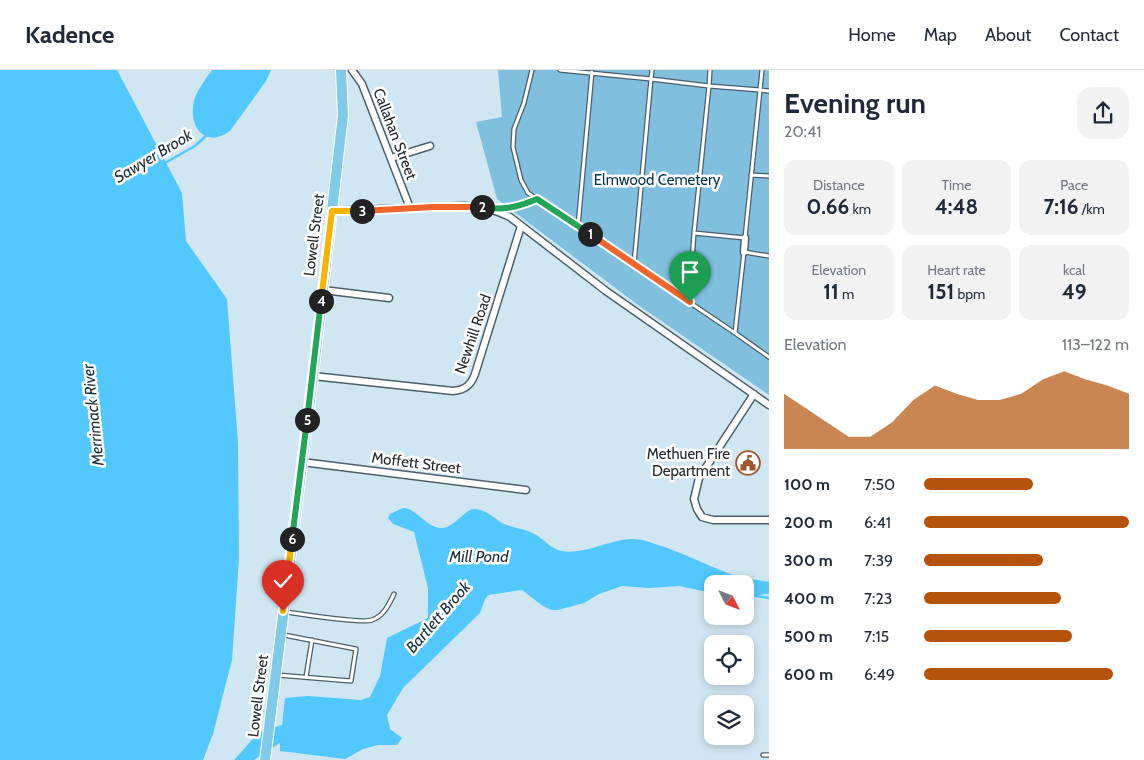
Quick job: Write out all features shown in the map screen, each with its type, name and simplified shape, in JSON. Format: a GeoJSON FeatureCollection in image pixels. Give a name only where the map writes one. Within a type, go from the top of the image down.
{"type":"FeatureCollection","features":[{"type":"Feature","properties":{"kind":"main road","name":"Lowell Street"},"geometry":{"type":"LineString","coordinates":[[265,757],[313,376],[343,116],[341,70]]}},
{"type":"Feature","properties":{"kind":"street","name":"Callahan Street"},"geometry":{"type":"LineString","coordinates":[[352,70],[362,84],[410,208]]}},
{"type":"Feature","properties":{"kind":"street"},"geometry":{"type":"LineString","coordinates":[[391,158],[430,146]]}},
{"type":"Feature","properties":{"kind":"street"},"geometry":{"type":"LineString","coordinates":[[332,211],[464,206],[496,210],[510,217],[657,327],[769,404]]}},
{"type":"Feature","properties":{"kind":"street","name":"Newhill Road"},"geometry":{"type":"LineString","coordinates":[[313,376],[453,391],[467,387],[475,374],[521,226]]}},
{"type":"Feature","properties":{"kind":"street"},"geometry":{"type":"LineString","coordinates":[[744,252],[745,238]]}},
{"type":"Feature","properties":{"kind":"street"},"geometry":{"type":"LineString","coordinates":[[322,290],[389,298]]}},
{"type":"Feature","properties":{"kind":"street"},"geometry":{"type":"LineString","coordinates":[[754,394],[698,478],[694,499],[697,509],[702,516],[713,520],[769,520]]}},
{"type":"Feature","properties":{"kind":"street","name":"Moffett Street"},"geometry":{"type":"LineString","coordinates":[[302,462],[526,490]]}},
{"type":"Feature","properties":{"kind":"lane"},"geometry":{"type":"LineString","coordinates":[[532,70],[524,103],[514,129],[513,147],[521,180],[528,193],[769,357]]}},
{"type":"Feature","properties":{"kind":"lane"},"geometry":{"type":"LineString","coordinates":[[560,70],[769,91]]}},
{"type":"Feature","properties":{"kind":"lane"},"geometry":{"type":"LineString","coordinates":[[634,264],[652,70]]}},
{"type":"Feature","properties":{"kind":"lane"},"geometry":{"type":"LineString","coordinates":[[690,302],[694,233],[710,70]]}},
{"type":"Feature","properties":{"kind":"lane"},"geometry":{"type":"LineString","coordinates":[[694,233],[745,238],[762,70]]}},
{"type":"Feature","properties":{"kind":"lane"},"geometry":{"type":"LineString","coordinates":[[578,226],[592,72]]}},
{"type":"Feature","properties":{"kind":"lane"},"geometry":{"type":"LineString","coordinates":[[751,175],[769,176]]}},
{"type":"Feature","properties":{"kind":"lane"},"geometry":{"type":"LineString","coordinates":[[496,210],[522,205],[537,199]]}},
{"type":"Feature","properties":{"kind":"lane"},"geometry":{"type":"LineString","coordinates":[[735,333],[744,252],[769,256]]}},
{"type":"Feature","properties":{"kind":"lane"},"geometry":{"type":"LineString","coordinates":[[283,611],[356,621],[371,621],[382,614],[388,607],[394,594]]}},
{"type":"Feature","properties":{"kind":"lane"},"geometry":{"type":"LineString","coordinates":[[276,674],[351,681],[356,649],[280,634]]}},
{"type":"Feature","properties":{"kind":"lane"},"geometry":{"type":"LineString","coordinates":[[306,677],[312,640]]}},
{"type":"Feature","properties":{"kind":"lane"},"geometry":{"type":"LineString","coordinates":[[763,755],[769,755]]}},
{"type":"Feature","properties":{"kind":"green space","name":"Elmwood Cemetery"},"geometry":{"type":"Polygon","coordinates":[[[498,70],[769,70],[769,395],[638,305],[497,199],[476,122],[502,117],[498,70]]]}},
{"type":"Feature","properties":{"kind":"water","name":"Merrimack River"},"geometry":{"type":"Polygon","coordinates":[[[0,70],[117,70],[182,193],[186,241],[227,299],[238,443],[239,559],[232,660],[213,734],[203,760],[0,760],[0,70]]]}},
{"type":"Feature","properties":{"kind":"water"},"geometry":{"type":"Polygon","coordinates":[[[212,70],[271,70],[266,81],[230,131],[213,138],[200,133],[196,127],[193,110],[197,93],[212,70]]]}},
{"type":"Feature","properties":{"kind":"water","name":"Mill Pond"},"geometry":{"type":"Polygon","coordinates":[[[403,508],[408,509],[431,525],[442,528],[451,525],[467,512],[479,509],[487,512],[504,524],[532,533],[558,550],[579,551],[615,541],[635,539],[675,551],[734,575],[704,575],[704,591],[679,586],[649,588],[622,586],[599,594],[584,603],[558,610],[551,610],[543,606],[522,590],[489,595],[485,599],[480,613],[403,688],[387,715],[390,729],[402,738],[397,745],[378,745],[363,749],[345,759],[280,751],[280,743],[254,760],[234,760],[259,732],[282,725],[285,698],[308,696],[361,700],[370,697],[380,676],[387,638],[428,618],[428,588],[414,532],[393,524],[388,518],[390,514],[403,508]]]}},
{"type":"Feature","properties":{"kind":"water","name":"Mill Pond"},"geometry":{"type":"Polygon","coordinates":[[[754,579],[769,582],[769,594],[754,595],[754,579]]]}},
{"type":"Feature","properties":{"kind":"waterway","name":"Sawyer Brook"},"geometry":{"type":"LineString","coordinates":[[165,163],[195,146],[208,134]]}},
{"type":"Feature","properties":{"kind":"waterway","name":"Bartlett Brook"},"geometry":{"type":"LineString","coordinates":[[754,596],[769,598]]}},
{"type":"Feature","properties":{"kind":"place","name":"Methuen Fire Department"},"geometry":{"type":"Point","coordinates":[748,463]}},
{"type":"Feature","properties":{"kind":"route"},"geometry":{"type":"LineString","coordinates":[[283,611],[332,211],[464,206],[496,210],[522,205],[537,199],[690,302]]}}]}
